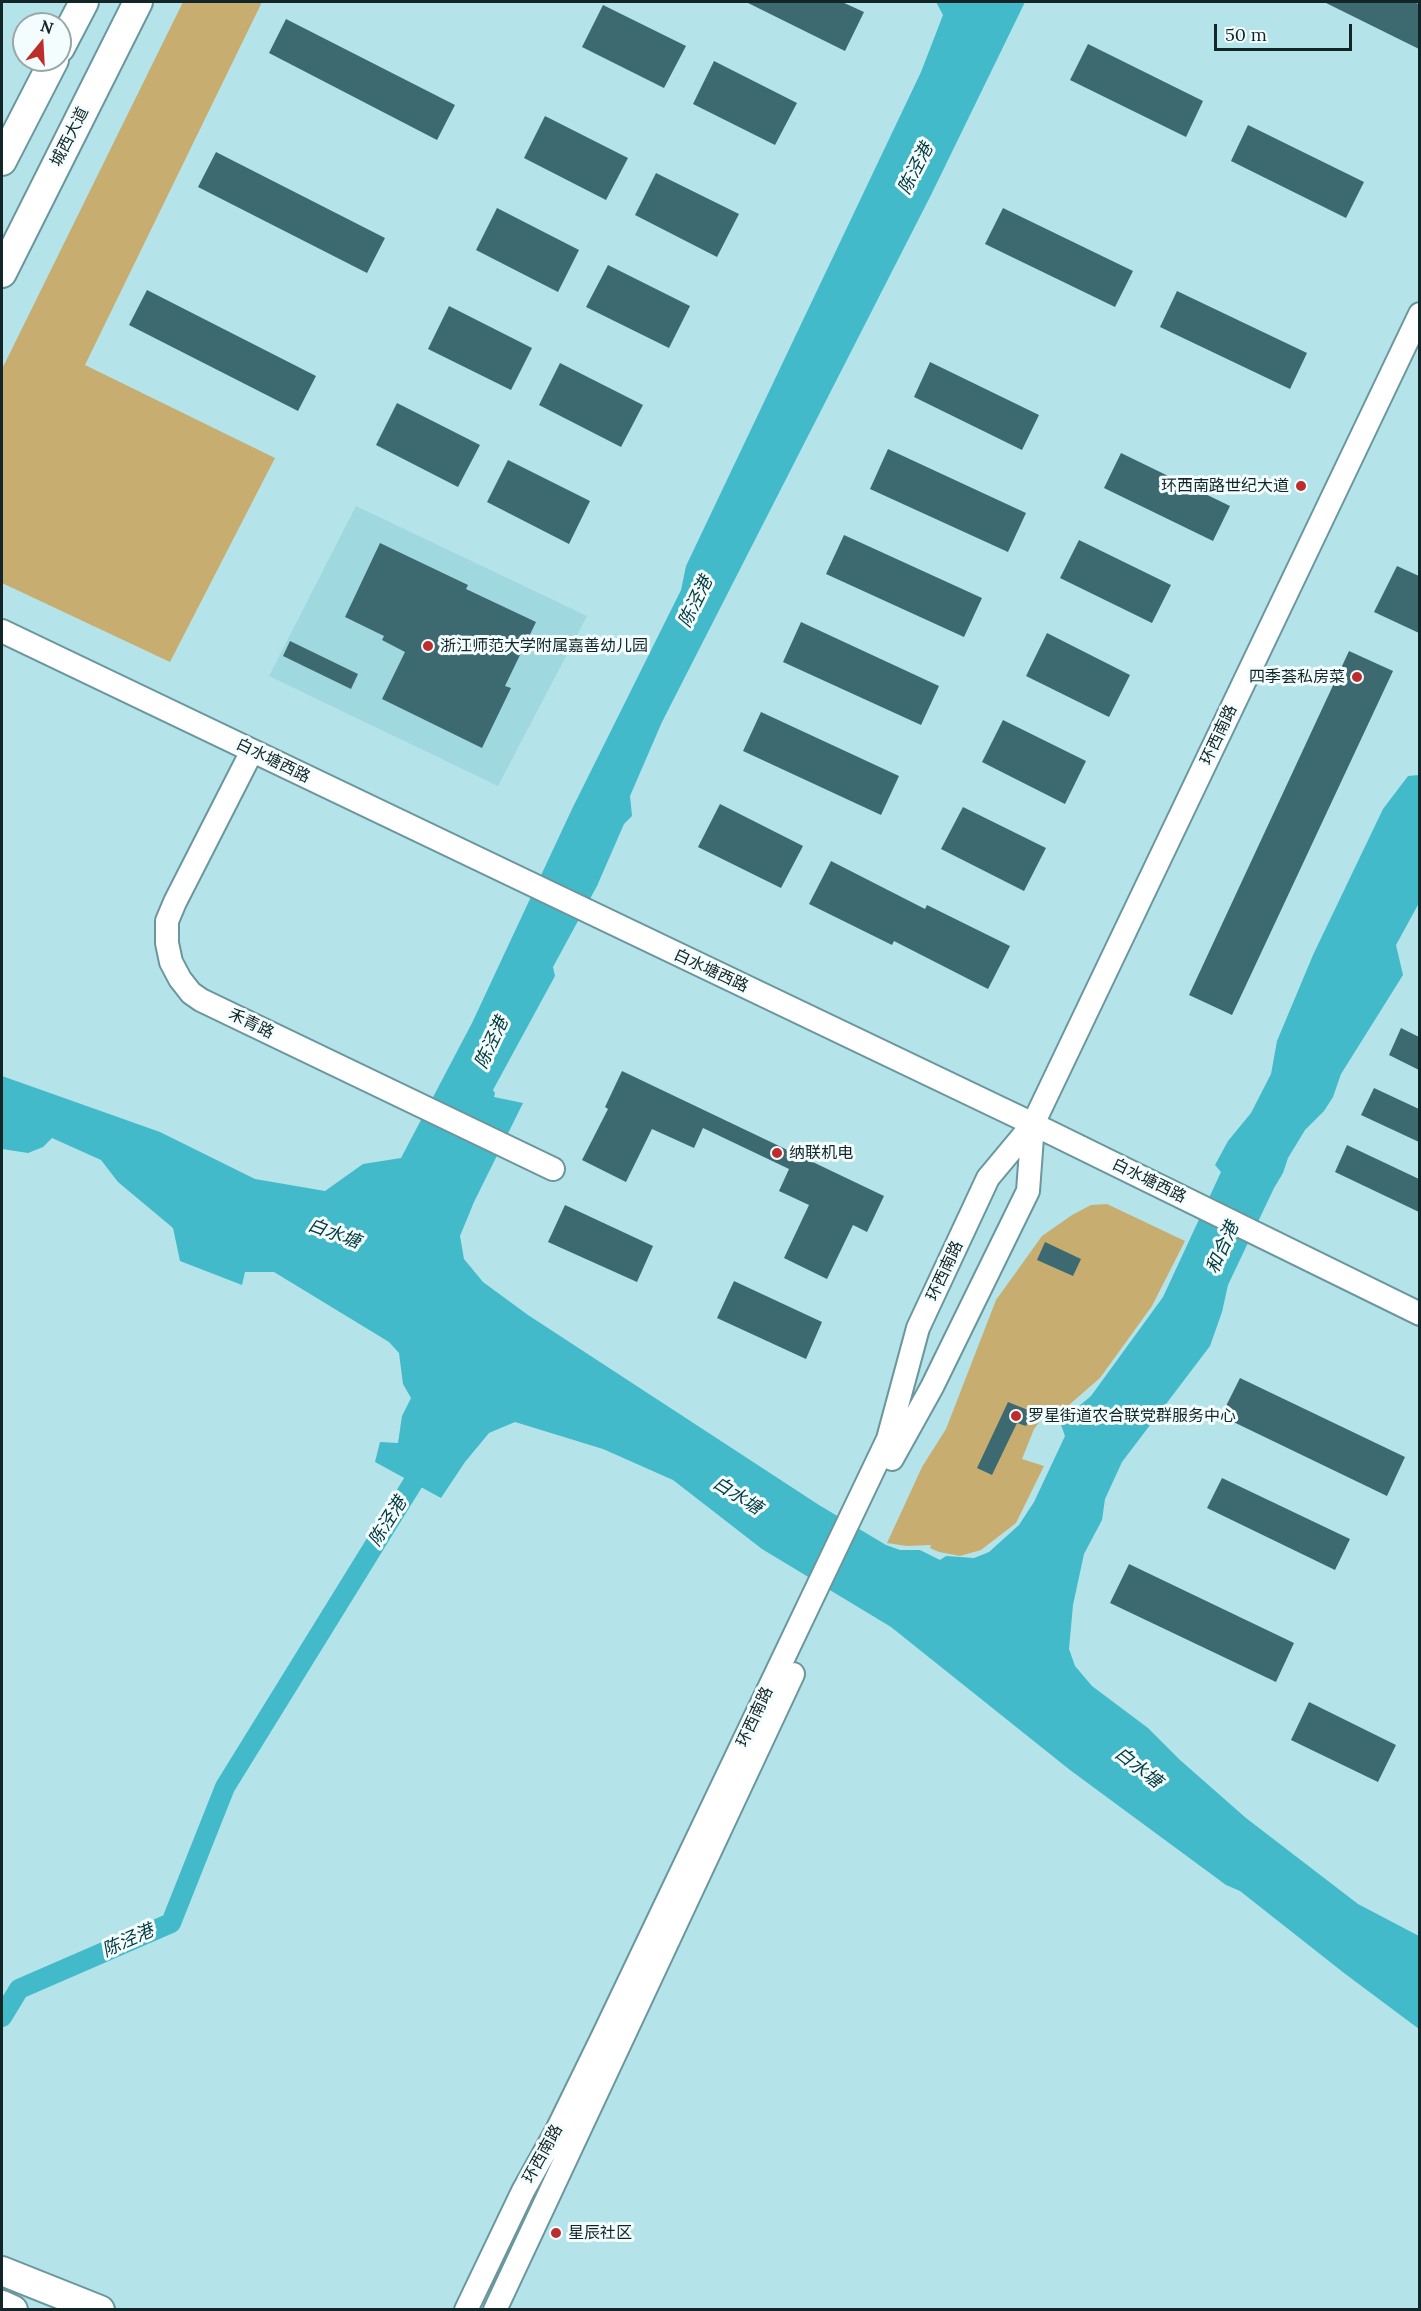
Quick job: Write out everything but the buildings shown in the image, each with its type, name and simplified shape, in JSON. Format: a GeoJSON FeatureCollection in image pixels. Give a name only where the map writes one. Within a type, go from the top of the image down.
{"type":"FeatureCollection","features":[{"type":"Feature","properties":{"kind":"main road"},"geometry":{"type":"LineString","coordinates":[[72,25],[84,2]]}},
{"type":"Feature","properties":{"kind":"main road","name":"城西大道"},"geometry":{"type":"LineString","coordinates":[[2,273],[138,2]]}},
{"type":"Feature","properties":{"kind":"main road"},"geometry":{"type":"LineString","coordinates":[[2,161],[48,72]]}},
{"type":"Feature","properties":{"kind":"main road"},"geometry":{"type":"LineString","coordinates":[[2,2271],[100,2310]]}},
{"type":"Feature","properties":{"kind":"main road"},"geometry":{"type":"LineString","coordinates":[[2,2305],[13,2310]]}},
{"type":"Feature","properties":{"kind":"street","name":"环西南路"},"geometry":{"type":"LineString","coordinates":[[893,1442],[918,1328],[923,1317],[988,1178],[1033,1124],[1419,314]]}},
{"type":"Feature","properties":{"kind":"street","name":"白水塘西路"},"geometry":{"type":"LineString","coordinates":[[2,631],[1033,1124],[1419,1314]]}},
{"type":"Feature","properties":{"kind":"street","name":"禾青路"},"geometry":{"type":"LineString","coordinates":[[252,751],[167,921],[167,943],[171,962],[191,993],[201,1000],[553,1169]]}},
{"type":"Feature","properties":{"kind":"street","name":"环西南路"},"geometry":{"type":"LineString","coordinates":[[495,2310],[796,1649],[893,1442],[932,1387],[1028,1191],[1033,1124]]}},
{"type":"Feature","properties":{"kind":"street","name":"环西南路"},"geometry":{"type":"LineString","coordinates":[[466,2310],[523,2191],[556,2130],[796,1649]]}},
{"type":"Feature","properties":{"kind":"shaded area"},"geometry":{"type":"Polygon","coordinates":[[[183,2],[262,2],[85,365],[275,458],[170,662],[2,583],[2,369],[183,2]]]}},
{"type":"Feature","properties":{"kind":"shaded area","name":"浙江师范大学附属嘉善幼儿园"},"geometry":{"type":"Polygon","coordinates":[[[356,506],[587,616],[498,786],[269,676],[356,506]]]}},
{"type":"Feature","properties":{"kind":"shaded area"},"geometry":{"type":"Polygon","coordinates":[[[1107,1204],[1185,1241],[1152,1306],[1100,1378],[1054,1418],[1045,1415],[1034,1429],[1022,1459],[1044,1466],[1016,1523],[981,1550],[960,1556],[939,1552],[930,1548],[931,1545],[907,1546],[887,1543],[922,1467],[946,1429],[996,1300],[1042,1236],[1091,1205],[1107,1204]]]}},
{"type":"Feature","properties":{"kind":"water"},"geometry":{"type":"Polygon","coordinates":[[[936,2],[1025,2],[931,195],[662,722],[630,796],[632,816],[624,824],[597,886],[553,967],[555,976],[493,1090],[494,1097],[523,1103],[474,1202],[460,1236],[464,1259],[483,1282],[528,1315],[819,1505],[886,1545],[900,1550],[920,1550],[940,1560],[946,1556],[974,1558],[989,1552],[1019,1525],[1034,1502],[1065,1436],[1060,1422],[1091,1396],[1163,1297],[1221,1172],[1215,1165],[1228,1141],[1251,1113],[1271,1074],[1277,1041],[1313,955],[1383,809],[1408,776],[1419,775],[1419,903],[1396,945],[1403,975],[1341,1074],[1333,1097],[1324,1111],[1305,1130],[1288,1158],[1283,1173],[1228,1285],[1222,1312],[1210,1346],[1122,1462],[1105,1499],[1102,1520],[1084,1554],[1073,1605],[1069,1649],[1075,1666],[1092,1686],[1148,1728],[1180,1760],[1246,1818],[1358,1904],[1419,1936],[1419,2029],[1240,1891],[1226,1885],[1070,1770],[891,1627],[762,1549],[673,1480],[603,1449],[515,1422],[489,1433],[465,1462],[441,1498],[375,1462],[380,1442],[398,1443],[402,1416],[411,1398],[403,1384],[399,1353],[389,1342],[274,1272],[245,1272],[242,1285],[180,1261],[173,1228],[118,1182],[101,1160],[52,1138],[43,1147],[28,1153],[2,1149],[2,1076],[160,1132],[255,1179],[325,1191],[363,1164],[401,1158],[472,1023],[572,809],[681,590],[686,566],[921,72],[943,15],[936,2]]]}},
{"type":"Feature","properties":{"kind":"waterway","name":"陈泾港"},"geometry":{"type":"LineString","coordinates":[[2,2017],[19,1989],[171,1923],[225,1787],[427,1460]]}},
{"type":"Feature","properties":{"kind":"place","name":"环西南路世纪大道"},"geometry":{"type":"Point","coordinates":[1301,486]}},
{"type":"Feature","properties":{"kind":"place","name":"浙江师范大学附属嘉善幼儿园"},"geometry":{"type":"Point","coordinates":[428,646]}},
{"type":"Feature","properties":{"kind":"place","name":"四季荟私房菜"},"geometry":{"type":"Point","coordinates":[1357,677]}},
{"type":"Feature","properties":{"kind":"place","name":"纳联机电"},"geometry":{"type":"Point","coordinates":[777,1153]}},
{"type":"Feature","properties":{"kind":"place","name":"罗星街道农合联党群服务中心"},"geometry":{"type":"Point","coordinates":[1016,1416]}},
{"type":"Feature","properties":{"kind":"place","name":"星辰社区"},"geometry":{"type":"Point","coordinates":[556,2233]}},
{"type":"Feature","properties":{"kind":"water label","name":"白水塘"},"geometry":{"type":"Point","coordinates":[334,1234]}},
{"type":"Feature","properties":{"kind":"water label","name":"和合港"},"geometry":{"type":"Point","coordinates":[1223,1248]}},
{"type":"Feature","properties":{"kind":"water label","name":"白水塘"},"geometry":{"type":"Point","coordinates":[737,1496]}},
{"type":"Feature","properties":{"kind":"water label","name":"白水塘"},"geometry":{"type":"Point","coordinates":[1138,1768]}}]}
